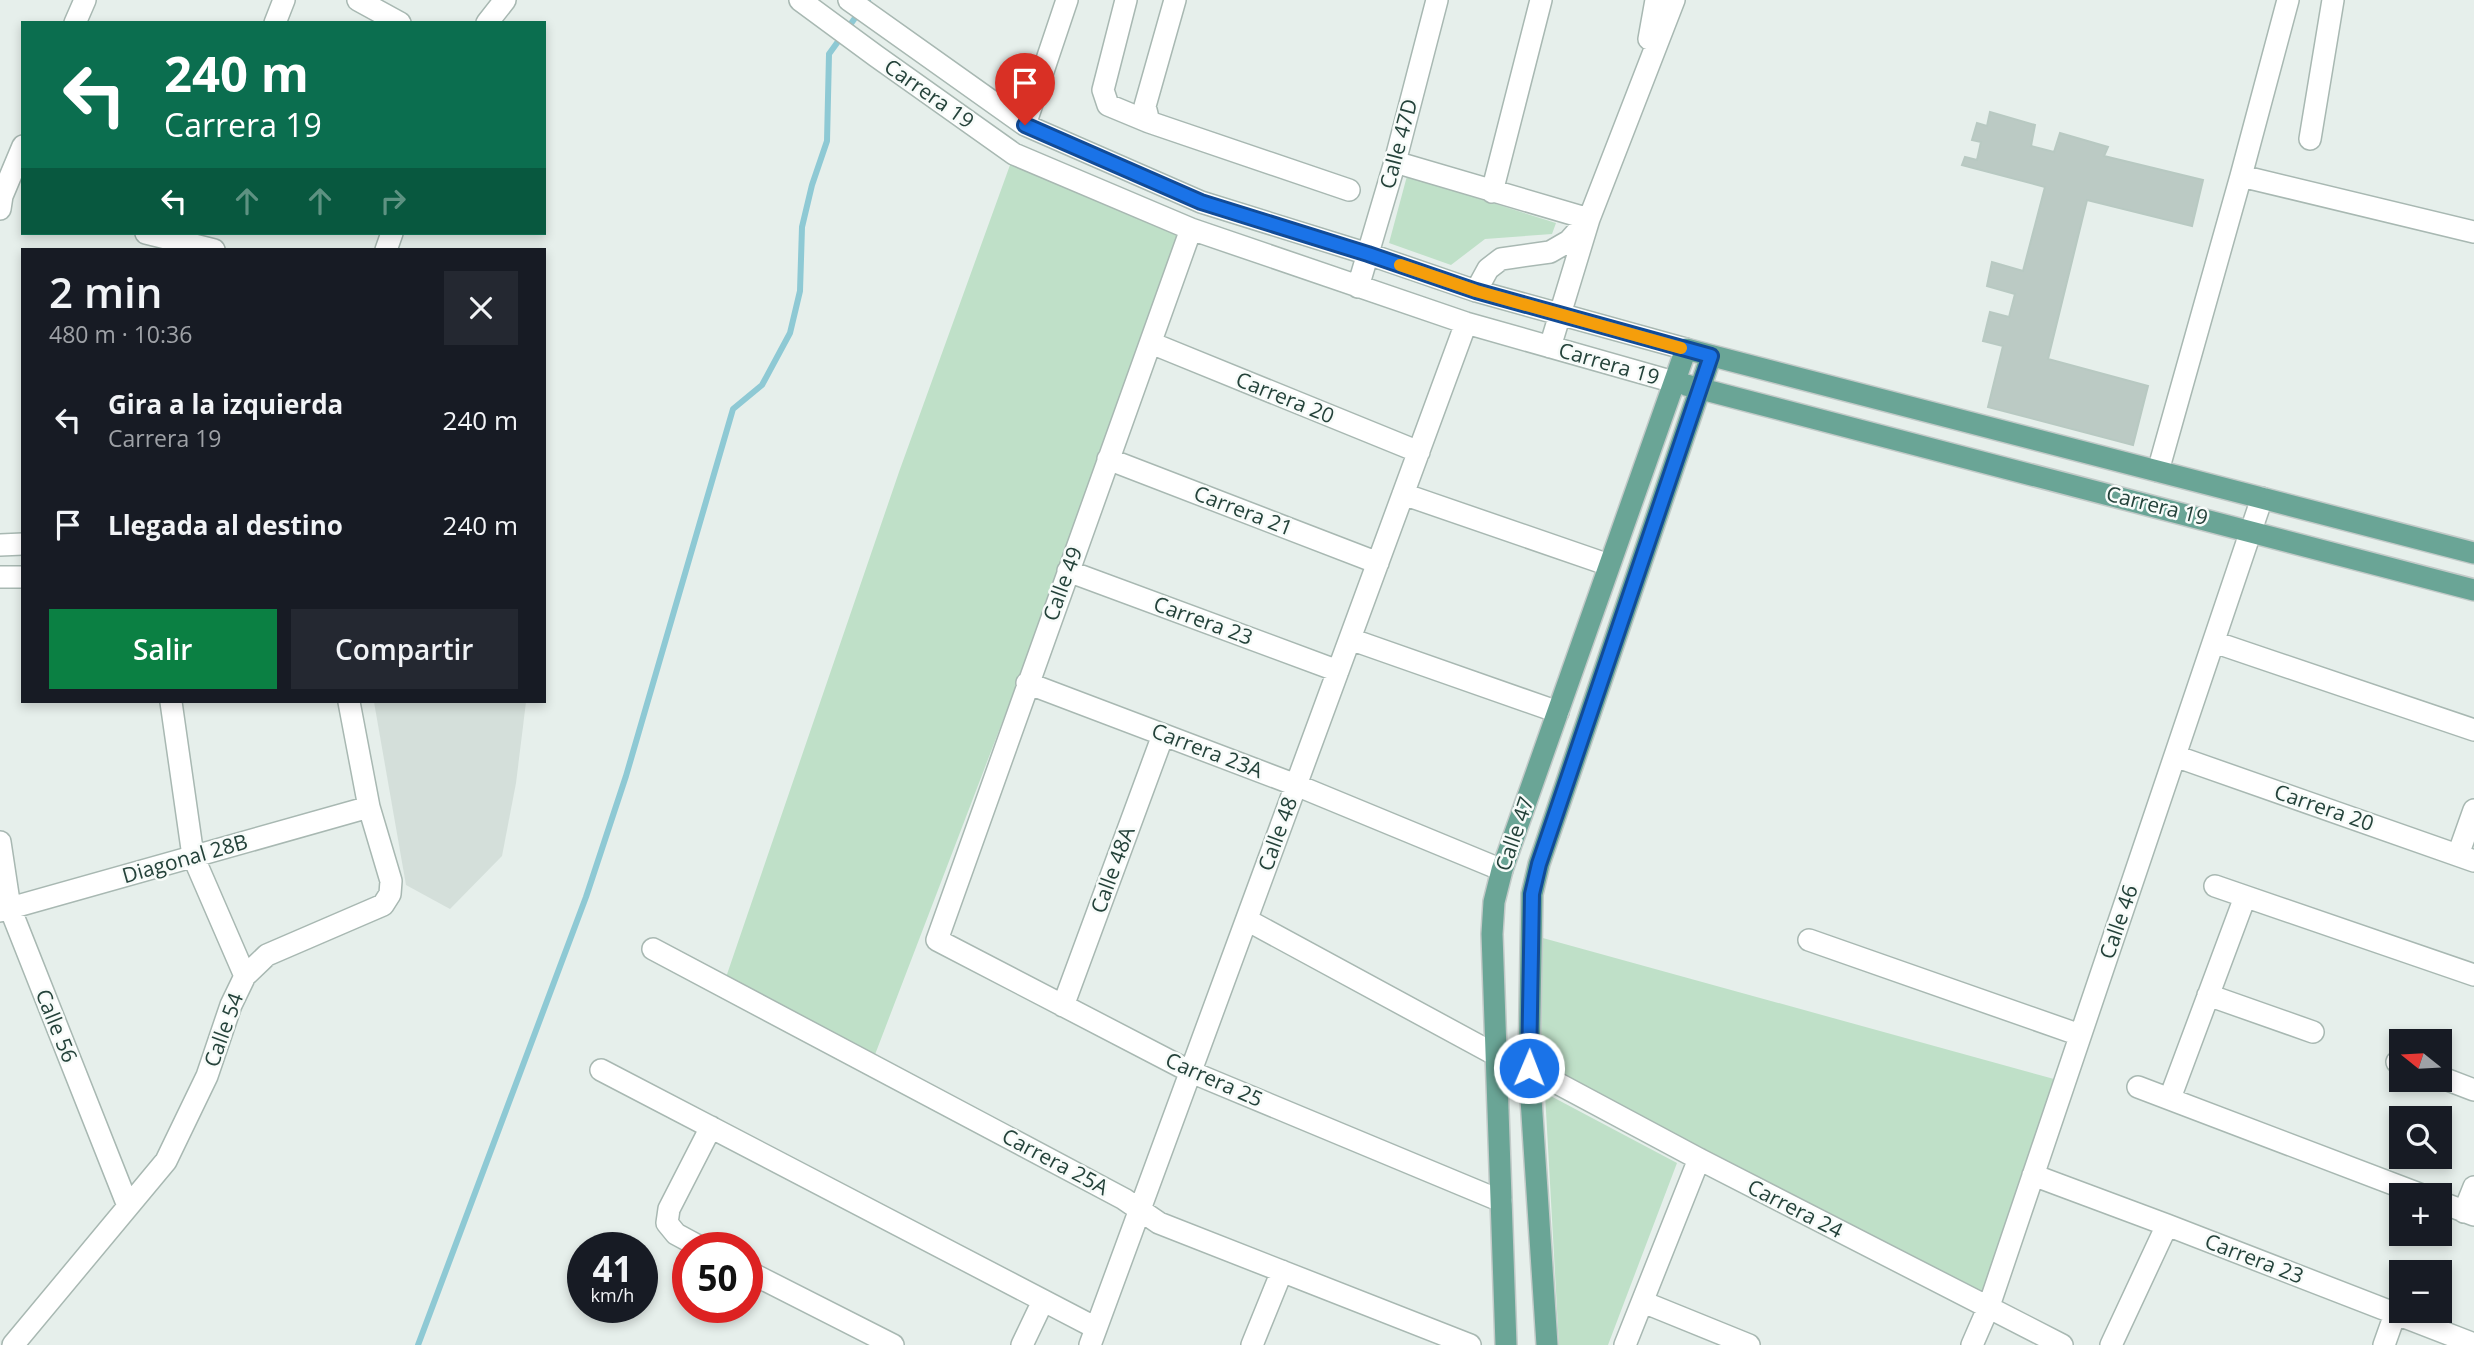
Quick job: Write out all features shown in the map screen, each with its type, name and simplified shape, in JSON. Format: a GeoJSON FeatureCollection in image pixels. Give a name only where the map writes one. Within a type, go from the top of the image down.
{"type":"FeatureCollection","features":[{"type":"Feature","properties":{"kind":"main road","name":"Carrera 19"},"geometry":{"type":"LineString","coordinates":[[1686,349],[2474,553]]}},
{"type":"Feature","properties":{"kind":"main road","name":"Calle 47"},"geometry":{"type":"LineString","coordinates":[[1506,1345],[1493,902],[1686,349]]}},
{"type":"Feature","properties":{"kind":"main road","name":"Calle 47"},"geometry":{"type":"LineString","coordinates":[[1547,1345],[1529,1068],[1532,894],[1539,864],[1711,356]]}},
{"type":"Feature","properties":{"kind":"main road","name":"Carrera 19"},"geometry":{"type":"LineString","coordinates":[[1674,382],[2474,590]]}},
{"type":"Feature","properties":{"kind":"main road"},"geometry":{"type":"LineString","coordinates":[[1566,688],[1578,699],[1595,697]]}},
{"type":"Feature","properties":{"kind":"street"},"geometry":{"type":"LineString","coordinates":[[76,21],[85,0]]}},
{"type":"Feature","properties":{"kind":"street"},"geometry":{"type":"LineString","coordinates":[[276,21],[284,0]]}},
{"type":"Feature","properties":{"kind":"street"},"geometry":{"type":"LineString","coordinates":[[358,0],[396,21]]}},
{"type":"Feature","properties":{"kind":"street"},"geometry":{"type":"LineString","coordinates":[[489,21],[505,0]]}},
{"type":"Feature","properties":{"kind":"street","name":"Carrera 19"},"geometry":{"type":"LineString","coordinates":[[849,0],[1025,125],[1201,202],[1476,291],[1686,349]]}},
{"type":"Feature","properties":{"kind":"street"},"geometry":{"type":"LineString","coordinates":[[1025,125],[1067,0]]}},
{"type":"Feature","properties":{"kind":"street"},"geometry":{"type":"LineString","coordinates":[[1126,0],[1104,90],[1108,106],[1349,190]]}},
{"type":"Feature","properties":{"kind":"street"},"geometry":{"type":"LineString","coordinates":[[1149,122],[1145,106],[1175,0]]}},
{"type":"Feature","properties":{"kind":"street","name":"Calle 47D"},"geometry":{"type":"LineString","coordinates":[[1358,286],[1395,162],[1437,0]]}},
{"type":"Feature","properties":{"kind":"street"},"geometry":{"type":"LineString","coordinates":[[1492,192],[1541,0]]}},
{"type":"Feature","properties":{"kind":"street"},"geometry":{"type":"LineString","coordinates":[[1639,88],[1656,0]]}},
{"type":"Feature","properties":{"kind":"street"},"geometry":{"type":"LineString","coordinates":[[1550,347],[1589,219],[1674,0]]}},
{"type":"Feature","properties":{"kind":"street"},"geometry":{"type":"LineString","coordinates":[[2158,471],[2288,0]]}},
{"type":"Feature","properties":{"kind":"street"},"geometry":{"type":"LineString","coordinates":[[2310,139],[2333,0]]}},
{"type":"Feature","properties":{"kind":"street","name":"Carrera 19"},"geometry":{"type":"LineString","coordinates":[[804,3],[1014,154],[1191,229],[1466,323],[1674,382]]}},
{"type":"Feature","properties":{"kind":"street"},"geometry":{"type":"LineString","coordinates":[[21,151],[1,200],[21,201]]}},
{"type":"Feature","properties":{"kind":"street"},"geometry":{"type":"LineString","coordinates":[[1395,162],[1589,219]]}},
{"type":"Feature","properties":{"kind":"street"},"geometry":{"type":"LineString","coordinates":[[2241,176],[2474,232]]}},
{"type":"Feature","properties":{"kind":"street"},"geometry":{"type":"LineString","coordinates":[[1476,291],[1488,269],[1501,259],[1550,252],[1569,241],[1589,219]]}},
{"type":"Feature","properties":{"kind":"street","name":"Calle 49"},"geometry":{"type":"LineString","coordinates":[[937,940],[1191,229]]}},
{"type":"Feature","properties":{"kind":"street"},"geometry":{"type":"LineString","coordinates":[[155,235],[207,248]]}},
{"type":"Feature","properties":{"kind":"street","name":"Calle 48"},"geometry":{"type":"LineString","coordinates":[[1093,1337],[1466,323]]}},
{"type":"Feature","properties":{"kind":"street","name":"Carrera 20"},"geometry":{"type":"LineString","coordinates":[[1151,343],[1419,452]]}},
{"type":"Feature","properties":{"kind":"street","name":"Carrera 21"},"geometry":{"type":"LineString","coordinates":[[1108,459],[1378,563]]}},
{"type":"Feature","properties":{"kind":"street"},"geometry":{"type":"LineString","coordinates":[[1403,494],[1609,565]]}},
{"type":"Feature","properties":{"kind":"street","name":"Calle 46"},"geometry":{"type":"LineString","coordinates":[[1972,1345],[1989,1306],[2262,498]]}},
{"type":"Feature","properties":{"kind":"street"},"geometry":{"type":"LineString","coordinates":[[0,545],[21,544]]}},
{"type":"Feature","properties":{"kind":"street","name":"Carrera 23"},"geometry":{"type":"LineString","coordinates":[[1068,571],[1338,671]]}},
{"type":"Feature","properties":{"kind":"street"},"geometry":{"type":"LineString","coordinates":[[0,577],[21,577]]}},
{"type":"Feature","properties":{"kind":"street"},"geometry":{"type":"LineString","coordinates":[[1350,639],[1558,712]]}},
{"type":"Feature","properties":{"kind":"street"},"geometry":{"type":"LineString","coordinates":[[2214,642],[2474,730]]}},
{"type":"Feature","properties":{"kind":"street","name":"Carrera 23A"},"geometry":{"type":"LineString","coordinates":[[1027,683],[1296,785],[1502,870]]}},
{"type":"Feature","properties":{"kind":"street"},"geometry":{"type":"LineString","coordinates":[[171,703],[193,856],[245,976]]}},
{"type":"Feature","properties":{"kind":"street","name":"Calle 54"},"geometry":{"type":"LineString","coordinates":[[13,1345],[166,1161],[208,1076],[231,1005],[245,976],[267,955],[383,905],[390,894],[391,881],[369,807],[349,703]]}},
{"type":"Feature","properties":{"kind":"street","name":"Calle 48A"},"geometry":{"type":"LineString","coordinates":[[1063,1006],[1163,735]]}},
{"type":"Feature","properties":{"kind":"street","name":"Carrera 20"},"geometry":{"type":"LineString","coordinates":[[2175,756],[2466,858]]}},
{"type":"Feature","properties":{"kind":"street","name":"Diagonal 28B"},"geometry":{"type":"LineString","coordinates":[[5,909],[369,807]]}},
{"type":"Feature","properties":{"kind":"street"},"geometry":{"type":"LineString","coordinates":[[2466,858],[2474,810]]}},
{"type":"Feature","properties":{"kind":"street","name":"Calle 56"},"geometry":{"type":"LineString","coordinates":[[0,842],[5,909],[128,1206]]}},
{"type":"Feature","properties":{"kind":"street"},"geometry":{"type":"LineString","coordinates":[[2215,886],[2474,975]]}},
{"type":"Feature","properties":{"kind":"street"},"geometry":{"type":"LineString","coordinates":[[2169,1098],[2245,897]]}},
{"type":"Feature","properties":{"kind":"street"},"geometry":{"type":"LineString","coordinates":[[1247,920],[1496,1055]]}},
{"type":"Feature","properties":{"kind":"street","name":"Carrera 25"},"geometry":{"type":"LineString","coordinates":[[937,940],[1191,1072],[1501,1201]]}},
{"type":"Feature","properties":{"kind":"street"},"geometry":{"type":"LineString","coordinates":[[1808,940],[2080,1035]]}},
{"type":"Feature","properties":{"kind":"street","name":"Carrera 25A"},"geometry":{"type":"LineString","coordinates":[[653,949],[1124,1199],[1160,1223],[1282,1271],[1417,1335],[1470,1345]]}},
{"type":"Feature","properties":{"kind":"street"},"geometry":{"type":"LineString","coordinates":[[2208,995],[2314,1032]]}},
{"type":"Feature","properties":{"kind":"street","name":"Carrera 24"},"geometry":{"type":"LineString","coordinates":[[1529,1068],[1699,1159],[2062,1345]]}},
{"type":"Feature","properties":{"kind":"street"},"geometry":{"type":"LineString","coordinates":[[601,1070],[1043,1300],[1093,1337]]}},
{"type":"Feature","properties":{"kind":"street"},"geometry":{"type":"LineString","coordinates":[[2452,1082],[2474,1090]]}},
{"type":"Feature","properties":{"kind":"street"},"geometry":{"type":"LineString","coordinates":[[2138,1087],[2391,1183]]}},
{"type":"Feature","properties":{"kind":"street"},"geometry":{"type":"LineString","coordinates":[[674,1232],[667,1223],[669,1209],[711,1127]]}},
{"type":"Feature","properties":{"kind":"street"},"geometry":{"type":"LineString","coordinates":[[1625,1345],[1699,1159]]}},
{"type":"Feature","properties":{"kind":"street","name":"Carrera 23"},"geometry":{"type":"LineString","coordinates":[[2033,1175],[2389,1312]]}},
{"type":"Feature","properties":{"kind":"street"},"geometry":{"type":"LineString","coordinates":[[2452,1207],[2469,1214],[2474,1187]]}},
{"type":"Feature","properties":{"kind":"street"},"geometry":{"type":"LineString","coordinates":[[2110,1345],[2167,1225]]}},
{"type":"Feature","properties":{"kind":"street"},"geometry":{"type":"LineString","coordinates":[[1252,1345],[1282,1271]]}},
{"type":"Feature","properties":{"kind":"street"},"geometry":{"type":"LineString","coordinates":[[763,1279],[893,1345]]}},
{"type":"Feature","properties":{"kind":"street"},"geometry":{"type":"LineString","coordinates":[[1021,1345],[1043,1300]]}},
{"type":"Feature","properties":{"kind":"street"},"geometry":{"type":"LineString","coordinates":[[1643,1302],[1749,1345]]}},
{"type":"Feature","properties":{"kind":"street"},"geometry":{"type":"LineString","coordinates":[[2384,1345],[2392,1323]]}},
{"type":"Feature","properties":{"kind":"street","name":"Carrera 23"},"geometry":{"type":"LineString","coordinates":[[2418,1323],[2474,1345]]}},
{"type":"Feature","properties":{"kind":"shaded area"},"geometry":{"type":"Polygon","coordinates":[[[374,703],[526,703],[516,783],[502,856],[450,909],[406,885],[374,703]]]}},
{"type":"Feature","properties":{"kind":"green space"},"geometry":{"type":"Polygon","coordinates":[[[1014,154],[1191,229],[871,1065],[723,986],[899,472],[1014,154]]]}},
{"type":"Feature","properties":{"kind":"green space"},"geometry":{"type":"Polygon","coordinates":[[[1407,176],[1556,223],[1552,234],[1485,239],[1451,265],[1389,243],[1407,176]]]}},
{"type":"Feature","properties":{"kind":"green space"},"geometry":{"type":"Polygon","coordinates":[[[1532,935],[2065,1082],[1989,1306],[1529,1068],[1532,935]]]}},
{"type":"Feature","properties":{"kind":"green space"},"geometry":{"type":"Polygon","coordinates":[[[1545,1093],[1677,1163],[1608,1345],[1559,1345],[1545,1093]]]}},
{"type":"Feature","properties":{"kind":"building"},"geometry":{"type":"Polygon","coordinates":[[[1990,112],[2035,125],[2031,146],[2054,152],[2060,133],[2108,147],[2104,156],[2203,180],[2192,226],[2087,200],[2048,359],[2148,386],[2133,445],[1988,407],[2003,346],[1983,341],[1990,312],[2009,317],[2015,294],[1987,286],[1992,262],[2023,271],[2045,187],[1962,165],[1965,157],[1977,160],[1981,142],[1972,140],[1977,123],[1987,126],[1990,112]]]}},
{"type":"Feature","properties":{"kind":"waterway"},"geometry":{"type":"LineString","coordinates":[[418,1345],[586,897],[626,776],[733,409],[762,385],[790,333],[800,291],[802,227],[812,185],[827,141],[829,54],[868,0]]}},
{"type":"Feature","properties":{"kind":"slow traffic"},"geometry":{"type":"LineString","coordinates":[[1400,265],[1476,291],[1681,348]]}},
{"type":"Feature","properties":{"kind":"route"},"geometry":{"type":"LineString","coordinates":[[1025,125],[1201,202],[1476,291],[1711,356],[1539,864],[1532,894],[1529,1068]]}}]}
